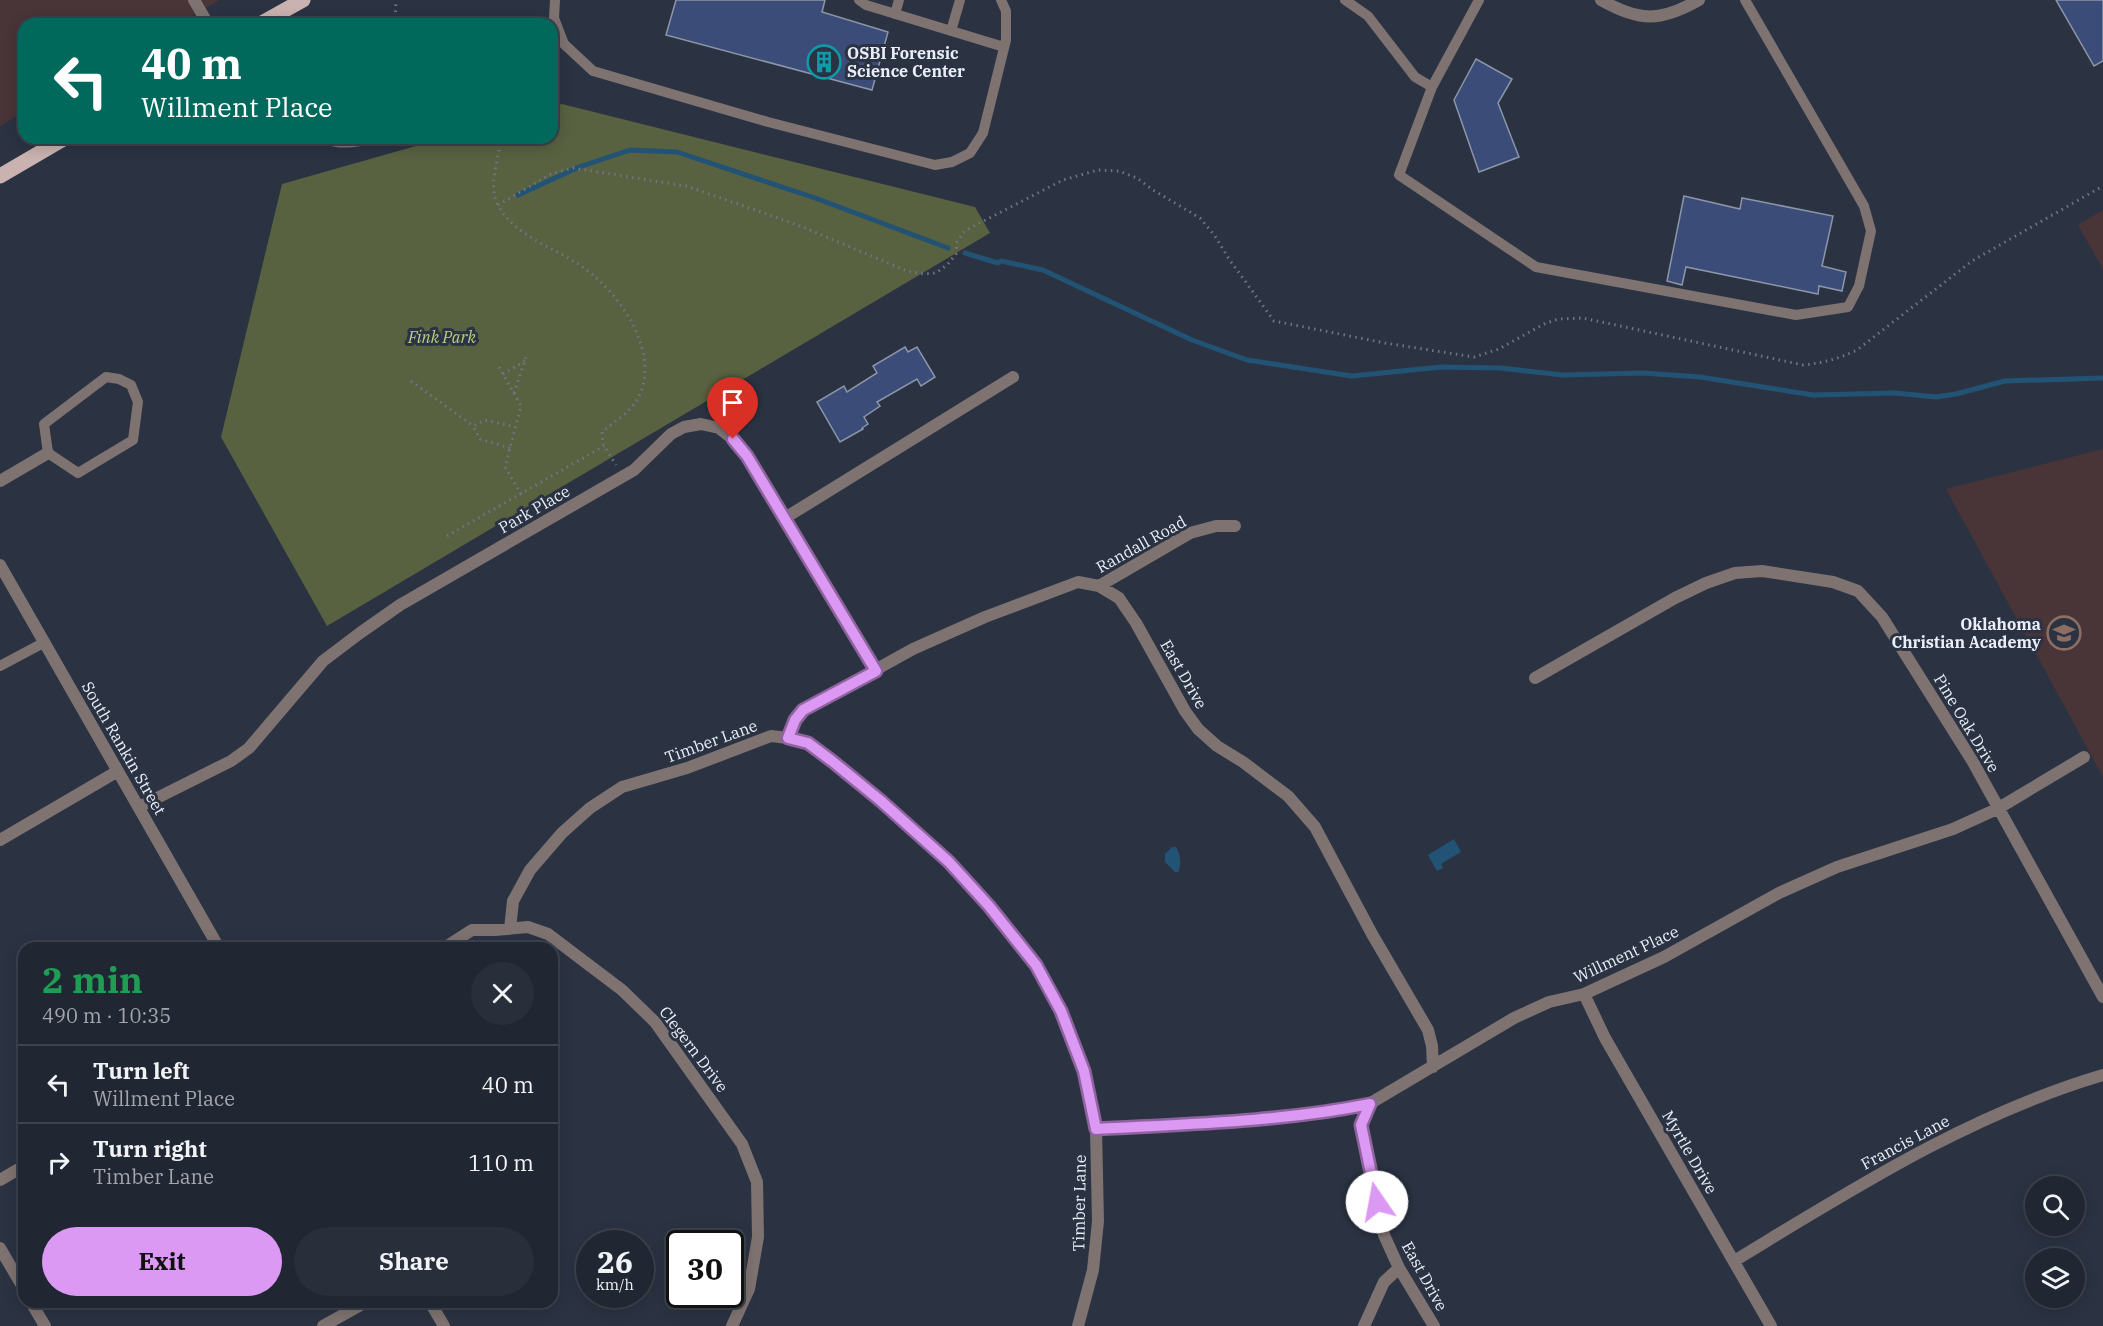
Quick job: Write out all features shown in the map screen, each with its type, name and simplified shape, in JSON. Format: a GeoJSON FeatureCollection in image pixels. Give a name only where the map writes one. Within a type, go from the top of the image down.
{"type":"FeatureCollection","features":[{"type":"Feature","properties":{"kind":"main road"},"geometry":{"type":"LineString","coordinates":[[285,17],[303,0]]}},
{"type":"Feature","properties":{"kind":"main road"},"geometry":{"type":"LineString","coordinates":[[0,176],[55,144]]}},
{"type":"Feature","properties":{"kind":"street"},"geometry":{"type":"LineString","coordinates":[[194,0],[204,18]]}},
{"type":"Feature","properties":{"kind":"street"},"geometry":{"type":"LineString","coordinates":[[1601,0],[1623,12],[1642,17],[1673,13],[1699,0]]}},
{"type":"Feature","properties":{"kind":"street"},"geometry":{"type":"LineString","coordinates":[[784,518],[1013,377]]}},
{"type":"Feature","properties":{"kind":"street","name":"Park Place"},"geometry":{"type":"LineString","coordinates":[[139,807],[231,761],[249,748],[323,661],[400,605],[634,470],[671,434],[684,427],[701,424],[719,428],[733,439],[747,456],[876,671]]}},
{"type":"Feature","properties":{"kind":"street"},"geometry":{"type":"LineString","coordinates":[[0,481],[48,453]]}},
{"type":"Feature","properties":{"kind":"street","name":"Randall Road"},"geometry":{"type":"LineString","coordinates":[[1099,586],[1190,534],[1216,525],[1235,526]]}},
{"type":"Feature","properties":{"kind":"street","name":"South Rankin Street"},"geometry":{"type":"LineString","coordinates":[[0,565],[216,942]]}},
{"type":"Feature","properties":{"kind":"street","name":"Pine Oak Drive"},"geometry":{"type":"LineString","coordinates":[[1535,678],[1675,598],[1706,583],[1735,573],[1762,572],[1833,582],[1858,591],[1882,616],[1972,762],[2103,997]]}},
{"type":"Feature","properties":{"kind":"street"},"geometry":{"type":"LineString","coordinates":[[788,738],[795,720],[803,710],[913,649],[985,617],[1078,582],[1099,586]]}},
{"type":"Feature","properties":{"kind":"street","name":"East Drive"},"geometry":{"type":"LineString","coordinates":[[1099,586],[1119,598],[1136,623],[1185,711],[1198,729],[1217,747],[1243,762],[1288,796],[1315,827],[1372,934],[1428,1030],[1432,1046],[1433,1067]]}},
{"type":"Feature","properties":{"kind":"street","name":"Timber Lane"},"geometry":{"type":"LineString","coordinates":[[510,928],[513,901],[530,870],[562,833],[590,808],[622,787],[687,768],[771,736],[808,743],[881,801],[949,862],[989,906],[1036,965],[1061,1011],[1084,1071],[1096,1129],[1098,1221],[1093,1270],[1078,1326]]}},
{"type":"Feature","properties":{"kind":"street","name":"Willment Place"},"geometry":{"type":"LineString","coordinates":[[1096,1129],[1194,1124],[1316,1113],[1370,1104],[1514,1018],[1550,1002],[1584,994],[1664,957],[1779,893],[1837,867],[1953,830],[1997,809],[2084,757]]}},
{"type":"Feature","properties":{"kind":"street"},"geometry":{"type":"LineString","coordinates":[[0,840],[118,771]]}},
{"type":"Feature","properties":{"kind":"street","name":"Clegern Drive"},"geometry":{"type":"LineString","coordinates":[[453,942],[472,930],[528,927],[548,934],[622,990],[655,1022],[742,1144],[757,1182],[758,1237],[749,1290],[732,1326]]}},
{"type":"Feature","properties":{"kind":"street","name":"Myrtle Drive"},"geometry":{"type":"LineString","coordinates":[[1584,994],[1605,1038],[1771,1326]]}},
{"type":"Feature","properties":{"kind":"street","name":"Francis Lane"},"geometry":{"type":"LineString","coordinates":[[1734,1261],[1885,1170],[1966,1127],[2045,1094],[2103,1075]]}},
{"type":"Feature","properties":{"kind":"street","name":"East Drive"},"geometry":{"type":"LineString","coordinates":[[1370,1104],[1361,1125],[1384,1235],[1399,1268],[1434,1326]]}},
{"type":"Feature","properties":{"kind":"street"},"geometry":{"type":"LineString","coordinates":[[0,1179],[18,1169]]}},
{"type":"Feature","properties":{"kind":"street"},"geometry":{"type":"LineString","coordinates":[[0,1248],[18,1279]]}},
{"type":"Feature","properties":{"kind":"street"},"geometry":{"type":"LineString","coordinates":[[1364,1326],[1384,1282],[1399,1268]]}},
{"type":"Feature","properties":{"kind":"street"},"geometry":{"type":"LineString","coordinates":[[34,1308],[45,1326]]}},
{"type":"Feature","properties":{"kind":"street"},"geometry":{"type":"LineString","coordinates":[[323,1326],[355,1308]]}},
{"type":"Feature","properties":{"kind":"street"},"geometry":{"type":"LineString","coordinates":[[434,1308],[444,1326]]}},
{"type":"Feature","properties":{"kind":"lane"},"geometry":{"type":"LineString","coordinates":[[554,18],[555,0]]}},
{"type":"Feature","properties":{"kind":"lane"},"geometry":{"type":"LineString","coordinates":[[859,0],[866,5],[1004,47]]}},
{"type":"Feature","properties":{"kind":"lane"},"geometry":{"type":"LineString","coordinates":[[895,14],[899,0]]}},
{"type":"Feature","properties":{"kind":"lane"},"geometry":{"type":"LineString","coordinates":[[951,31],[960,0]]}},
{"type":"Feature","properties":{"kind":"lane"},"geometry":{"type":"LineString","coordinates":[[558,28],[564,44],[593,71],[768,122],[935,165],[952,162],[970,153],[983,133],[1004,47],[1006,11],[1000,0]]}},
{"type":"Feature","properties":{"kind":"lane"},"geometry":{"type":"LineString","coordinates":[[1345,0],[1368,16],[1416,77],[1431,87]]}},
{"type":"Feature","properties":{"kind":"lane"},"geometry":{"type":"LineString","coordinates":[[1479,0],[1431,87],[1399,175],[1536,267],[1796,315],[1848,307],[1859,286],[1871,231],[1864,206],[1745,0]]}},
{"type":"Feature","properties":{"kind":"lane"},"geometry":{"type":"LineString","coordinates":[[106,377],[119,379],[132,385],[138,402],[133,440],[78,473],[48,453],[44,424],[106,377]]}},
{"type":"Feature","properties":{"kind":"lane"},"geometry":{"type":"LineString","coordinates":[[0,666],[45,642]]}},
{"type":"Feature","properties":{"kind":"path"},"geometry":{"type":"LineString","coordinates":[[396,0],[396,18]]}},
{"type":"Feature","properties":{"kind":"path"},"geometry":{"type":"LineString","coordinates":[[500,144],[494,178],[498,205],[518,227],[577,262],[603,284],[624,308],[639,340],[644,356],[645,378],[641,393],[635,404],[602,432],[604,446],[622,477]]}},
{"type":"Feature","properties":{"kind":"path"},"geometry":{"type":"LineString","coordinates":[[498,205],[551,174],[573,168],[686,186],[798,225],[907,271],[930,274],[936,273],[957,254],[957,242],[964,232],[972,227],[1063,180],[1098,170],[1119,171],[1137,178],[1200,218],[1275,321],[1385,343],[1474,357],[1499,349],[1544,324],[1558,319],[1583,318],[1803,364],[1823,363],[1857,350],[1972,261],[2103,186]]}},
{"type":"Feature","properties":{"kind":"path"},"geometry":{"type":"LineString","coordinates":[[503,374],[526,359],[514,393]]}},
{"type":"Feature","properties":{"kind":"path"},"geometry":{"type":"LineString","coordinates":[[499,367],[521,406],[506,467],[521,494]]}},
{"type":"Feature","properties":{"kind":"path"},"geometry":{"type":"LineString","coordinates":[[411,381],[473,426],[480,439],[510,448]]}},
{"type":"Feature","properties":{"kind":"path"},"geometry":{"type":"LineString","coordinates":[[473,426],[485,420],[515,427]]}},
{"type":"Feature","properties":{"kind":"path"},"geometry":{"type":"LineString","coordinates":[[447,536],[604,446]]}},
{"type":"Feature","properties":{"kind":"shaded area"},"geometry":{"type":"Polygon","coordinates":[[[0,0],[220,0],[188,18],[18,18],[18,116],[0,126],[0,0]]]}},
{"type":"Feature","properties":{"kind":"shaded area"},"geometry":{"type":"Polygon","coordinates":[[[2103,210],[2103,269],[2078,225],[2103,210]]]}},
{"type":"Feature","properties":{"kind":"shaded area","name":"Oklahoma Christian Academy"},"geometry":{"type":"Polygon","coordinates":[[[2103,449],[2103,777],[1946,489],[2103,449]]]}},
{"type":"Feature","properties":{"kind":"green space","name":"Fink Park"},"geometry":{"type":"Polygon","coordinates":[[[562,104],[975,207],[990,233],[327,626],[221,437],[282,184],[423,144],[558,144],[558,105],[562,104]]]}},
{"type":"Feature","properties":{"kind":"water"},"geometry":{"type":"Polygon","coordinates":[[[1454,839],[1461,852],[1441,864],[1443,868],[1437,871],[1428,855],[1454,839]]]}},
{"type":"Feature","properties":{"kind":"water"},"geometry":{"type":"Polygon","coordinates":[[[1172,847],[1176,847],[1179,856],[1178,872],[1175,872],[1165,862],[1165,854],[1172,847]]]}},
{"type":"Feature","properties":{"kind":"building","name":"OSBI Forensic Science Center"},"geometry":{"type":"Polygon","coordinates":[[[676,0],[825,0],[822,12],[888,32],[872,90],[666,35],[676,0]]]}},
{"type":"Feature","properties":{"kind":"building"},"geometry":{"type":"Polygon","coordinates":[[[2056,0],[2103,0],[2103,61],[2094,66],[2056,0]]]}},
{"type":"Feature","properties":{"kind":"building"},"geometry":{"type":"Polygon","coordinates":[[[1476,59],[1512,79],[1498,103],[1519,157],[1479,172],[1454,100],[1476,59]]]}},
{"type":"Feature","properties":{"kind":"building"},"geometry":{"type":"Polygon","coordinates":[[[1684,196],[1740,209],[1742,198],[1833,216],[1822,266],[1846,272],[1842,291],[1819,286],[1818,294],[1686,267],[1682,285],[1667,281],[1684,196]]]}},
{"type":"Feature","properties":{"kind":"building"},"geometry":{"type":"Polygon","coordinates":[[[905,347],[908,352],[917,347],[935,377],[921,386],[917,379],[877,402],[880,406],[864,417],[868,424],[840,442],[817,402],[844,386],[847,392],[877,373],[873,366],[905,347]]]}},
{"type":"Feature","properties":{"kind":"waterway"},"geometry":{"type":"LineString","coordinates":[[518,195],[579,167],[630,150],[677,152],[818,199],[948,248]]}},
{"type":"Feature","properties":{"kind":"waterway"},"geometry":{"type":"LineString","coordinates":[[965,253],[998,263],[1001,261],[1043,270],[1192,340],[1247,360],[1352,376],[1441,367],[1500,368],[1563,375],[1643,373],[1700,377],[1813,395],[1895,393],[1936,397],[2005,381],[2103,378]]}},
{"type":"Feature","properties":{"kind":"place","name":"OSBI Forensic Science Center"},"geometry":{"type":"Point","coordinates":[824,62]}},
{"type":"Feature","properties":{"kind":"place","name":"Oklahoma Christian Academy"},"geometry":{"type":"Point","coordinates":[2064,633]}},
{"type":"Feature","properties":{"kind":"route"},"geometry":{"type":"LineString","coordinates":[[733,439],[747,456],[876,671],[803,710],[795,720],[788,738],[808,743],[832,761],[949,862],[989,906],[1036,965],[1061,1011],[1084,1071],[1096,1129],[1194,1124],[1326,1113],[1370,1104],[1361,1125],[1377,1202]]}}]}
